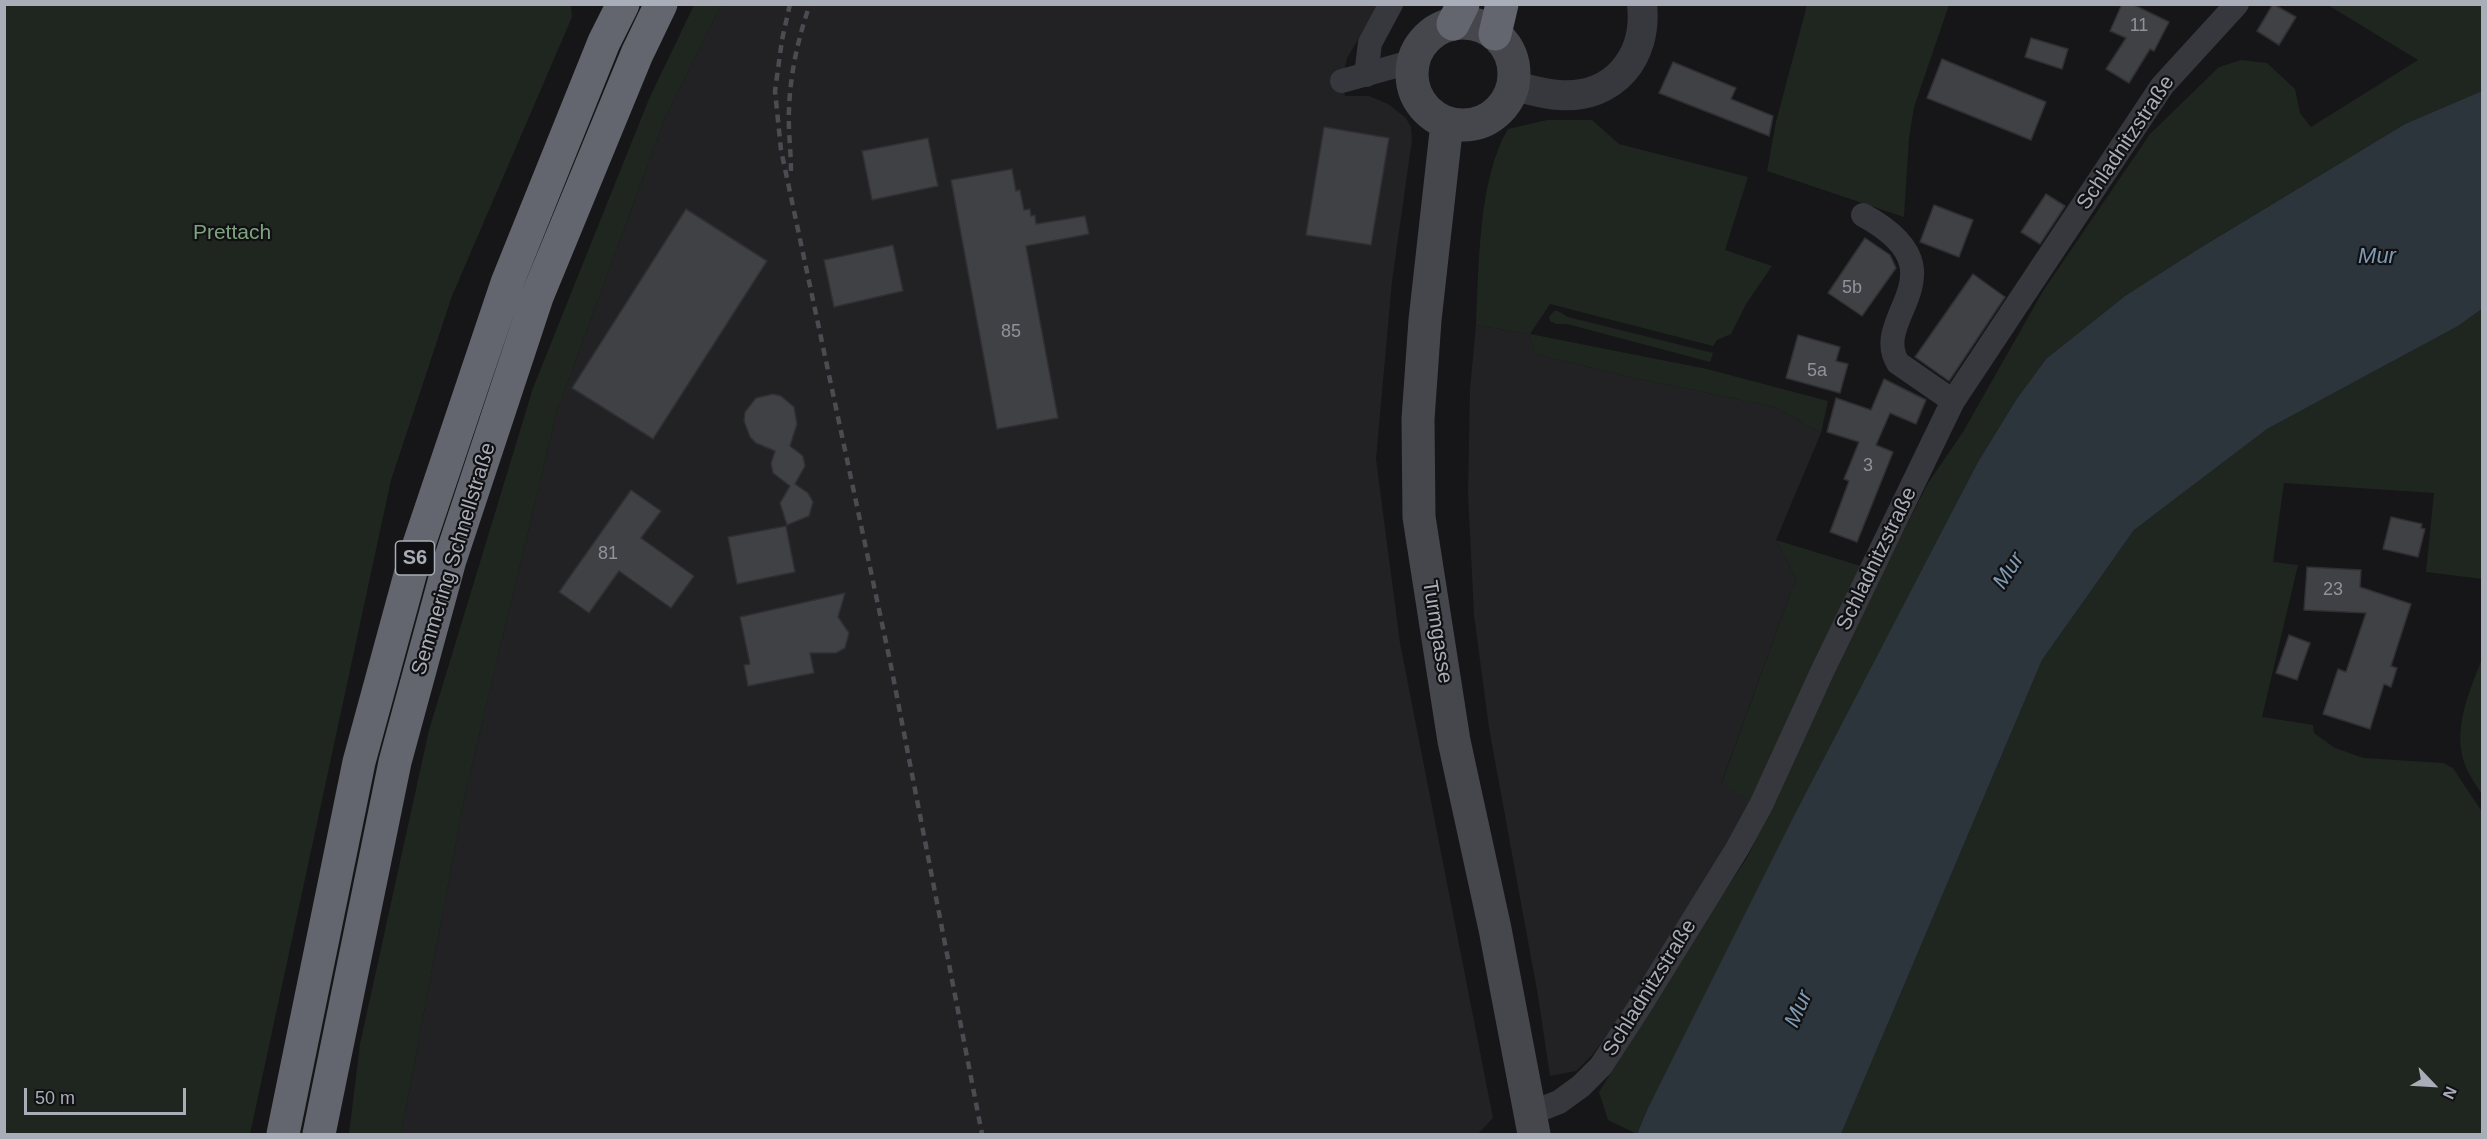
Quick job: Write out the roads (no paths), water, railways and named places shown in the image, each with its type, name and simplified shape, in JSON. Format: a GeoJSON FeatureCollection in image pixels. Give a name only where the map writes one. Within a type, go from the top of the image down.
{"type":"FeatureCollection","features":[{"type":"Feature","properties":{"kind":"highway","name":"Semmering Schnellstraße"},"geometry":{"type":"LineString","coordinates":[[283,1134],[359,762],[416,554],[507,283],[604,42],[623,4]]}},
{"type":"Feature","properties":{"kind":"highway","name":"Semmering Schnellstraße"},"geometry":{"type":"LineString","coordinates":[[319,1134],[395,762],[450,560],[537,297],[636,54],[661,4]]}},
{"type":"Feature","properties":{"kind":"main road"},"geometry":{"type":"LineString","coordinates":[[1458,14],[1475,24],[1499,19],[1514,69],[1513,86],[1504,106],[1487,120],[1466,126],[1448,123],[1431,114],[1419,100],[1413,82],[1414,61],[1423,43],[1458,14]]}},
{"type":"Feature","properties":{"kind":"main road","name":"Turmgasse"},"geometry":{"type":"LineString","coordinates":[[1448,123],[1425,320],[1418,419],[1419,517],[1454,741],[1532,1124]]}},
{"type":"Feature","properties":{"kind":"street"},"geometry":{"type":"LineString","coordinates":[[1366,75],[1370,43],[1391,4]]}},
{"type":"Feature","properties":{"kind":"street"},"geometry":{"type":"LineString","coordinates":[[1513,86],[1558,95],[1574,95],[1605,86],[1629,65],[1636,53],[1644,24],[1642,4]]}},
{"type":"Feature","properties":{"kind":"street","name":"Schladnitzstraße"},"geometry":{"type":"LineString","coordinates":[[1532,1124],[1581,1086],[1601,1066],[1737,849],[1761,805],[1832,651],[1953,401],[2162,86],[2237,4]]}},
{"type":"Feature","properties":{"kind":"street"},"geometry":{"type":"LineString","coordinates":[[1342,81],[1414,61]]}},
{"type":"Feature","properties":{"kind":"street"},"geometry":{"type":"LineString","coordinates":[[1863,215],[1885,227],[1897,239],[1907,254],[1910,264],[1912,284],[1893,334],[1894,357],[1898,363],[1953,401]]}},
{"type":"Feature","properties":{"kind":"water","name":"Mur"},"geometry":{"type":"Polygon","coordinates":[[[2482,91],[2482,309],[2458,326],[2267,429],[2134,530],[2042,660],[1841,1134],[1637,1134],[1794,816],[1978,462],[2016,400],[2046,359],[2125,296],[2200,248],[2405,124],[2482,91]]]}},
{"type":"Feature","properties":{"kind":"railway"},"geometry":{"type":"LineString","coordinates":[[790,4],[775,91],[781,150],[890,661],[982,1134]]}},
{"type":"Feature","properties":{"kind":"railway"},"geometry":{"type":"LineString","coordinates":[[791,171],[789,118],[791,83],[798,43],[810,4]]}},
{"type":"Feature","properties":{"kind":"park label","name":"Prettach"},"geometry":{"type":"Point","coordinates":[232,233]}}]}
